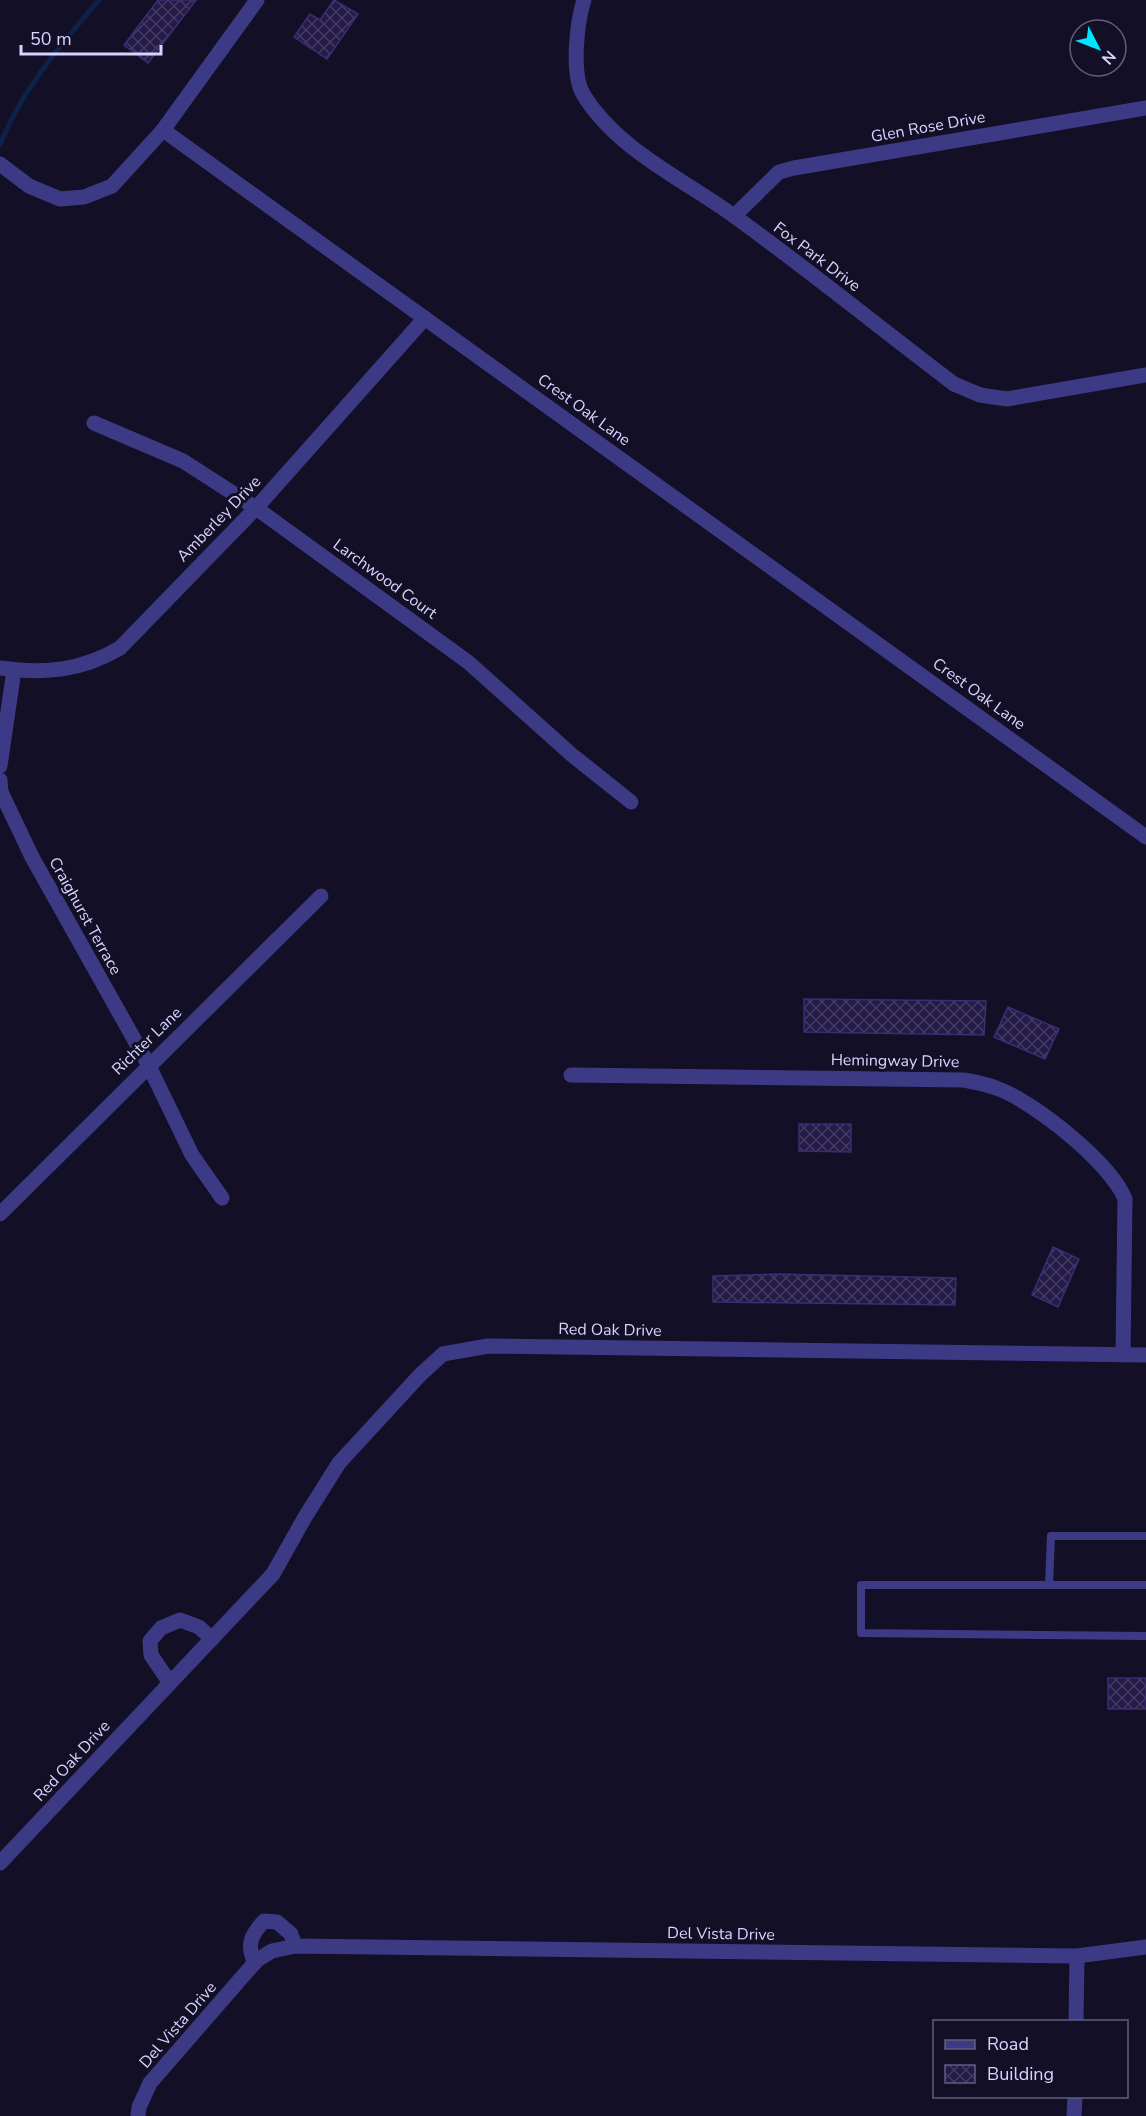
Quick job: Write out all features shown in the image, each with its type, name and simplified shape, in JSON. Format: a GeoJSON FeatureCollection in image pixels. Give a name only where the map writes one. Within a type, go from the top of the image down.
{"type":"FeatureCollection","features":[{"type":"Feature","properties":{"kind":"street"},"geometry":{"type":"LineString","coordinates":[[2,166],[29,186],[60,199],[84,197],[112,186],[163,130],[257,0]]}},
{"type":"Feature","properties":{"kind":"street","name":"Fox Park Drive"},"geometry":{"type":"LineString","coordinates":[[584,0],[578,21],[576,56],[581,91],[601,120],[627,143],[734,216],[954,384],[980,395],[1007,399],[1146,375]]}},
{"type":"Feature","properties":{"kind":"street","name":"Glen Rose Drive"},"geometry":{"type":"LineString","coordinates":[[734,216],[779,172],[794,168],[1146,108]]}},
{"type":"Feature","properties":{"kind":"street","name":"Crest Oak Lane"},"geometry":{"type":"LineString","coordinates":[[163,130],[1146,837]]}},
{"type":"Feature","properties":{"kind":"street","name":"Amberley Drive"},"geometry":{"type":"LineString","coordinates":[[7,669],[71,670],[96,662],[120,648],[256,508],[425,318]]}},
{"type":"Feature","properties":{"kind":"street","name":"Larchwood Court"},"geometry":{"type":"LineString","coordinates":[[94,423],[183,461],[256,508],[468,662],[572,755],[631,802]]}},
{"type":"Feature","properties":{"kind":"street"},"geometry":{"type":"LineString","coordinates":[[0,766],[7,669]]}},
{"type":"Feature","properties":{"kind":"street","name":"Craighurst Terrace"},"geometry":{"type":"LineString","coordinates":[[0,780],[1,792],[32,857],[148,1064],[192,1155],[222,1198]]}},
{"type":"Feature","properties":{"kind":"street","name":"Richter Lane"},"geometry":{"type":"LineString","coordinates":[[0,1214],[148,1064],[321,896]]}},
{"type":"Feature","properties":{"kind":"street","name":"Hemingway Drive"},"geometry":{"type":"LineString","coordinates":[[571,1075],[964,1080],[997,1088],[1020,1100],[1075,1140],[1119,1184],[1125,1199],[1123,1354]]}},
{"type":"Feature","properties":{"kind":"street","name":"Red Oak Drive"},"geometry":{"type":"LineString","coordinates":[[0,1863],[273,1574],[304,1517],[339,1463],[420,1375],[443,1354],[488,1346],[1146,1355]]}},
{"type":"Feature","properties":{"kind":"street"},"geometry":{"type":"LineString","coordinates":[[170,1683],[151,1655],[150,1641],[161,1628],[180,1620],[200,1627],[212,1639]]}},
{"type":"Feature","properties":{"kind":"street"},"geometry":{"type":"LineString","coordinates":[[255,1963],[249,1944],[253,1933],[264,1921],[277,1922],[291,1934],[295,1946]]}},
{"type":"Feature","properties":{"kind":"street","name":"Del Vista Drive"},"geometry":{"type":"LineString","coordinates":[[138,2116],[150,2083],[255,1963],[272,1951],[295,1946],[1077,1956],[1146,1947]]}},
{"type":"Feature","properties":{"kind":"street"},"geometry":{"type":"LineString","coordinates":[[1076,2020],[1077,1956]]}},
{"type":"Feature","properties":{"kind":"street"},"geometry":{"type":"LineString","coordinates":[[1074,2116],[1075,2098]]}},
{"type":"Feature","properties":{"kind":"lane"},"geometry":{"type":"LineString","coordinates":[[1049,1585],[1051,1536],[1146,1536]]}},
{"type":"Feature","properties":{"kind":"lane"},"geometry":{"type":"LineString","coordinates":[[1146,1585],[861,1585],[861,1633],[1146,1636]]}},
{"type":"Feature","properties":{"kind":"building"},"geometry":{"type":"Polygon","coordinates":[[[158,0],[196,0],[148,63],[124,45],[158,0]]]}},
{"type":"Feature","properties":{"kind":"building"},"geometry":{"type":"Polygon","coordinates":[[[334,0],[358,14],[327,59],[294,37],[310,14],[320,20],[334,0]]]}},
{"type":"Feature","properties":{"kind":"building"},"geometry":{"type":"Polygon","coordinates":[[[804,999],[986,1001],[984,1035],[804,1032],[804,999]]]}},
{"type":"Feature","properties":{"kind":"building"},"geometry":{"type":"Polygon","coordinates":[[[1008,1007],[1059,1029],[1045,1059],[994,1037],[1008,1007]]]}},
{"type":"Feature","properties":{"kind":"building"},"geometry":{"type":"Polygon","coordinates":[[[799,1124],[851,1124],[851,1152],[799,1151],[799,1124]]]}},
{"type":"Feature","properties":{"kind":"building"},"geometry":{"type":"Polygon","coordinates":[[[1053,1247],[1079,1259],[1058,1307],[1032,1295],[1053,1247]]]}},
{"type":"Feature","properties":{"kind":"building"},"geometry":{"type":"Polygon","coordinates":[[[778,1274],[956,1278],[955,1305],[713,1302],[713,1276],[778,1274]]]}},
{"type":"Feature","properties":{"kind":"building"},"geometry":{"type":"Polygon","coordinates":[[[1108,1678],[1146,1678],[1146,1709],[1108,1709],[1108,1678]]]}},
{"type":"Feature","properties":{"kind":"waterway"},"geometry":{"type":"LineString","coordinates":[[0,145],[19,105],[43,69],[99,0]]}}]}
